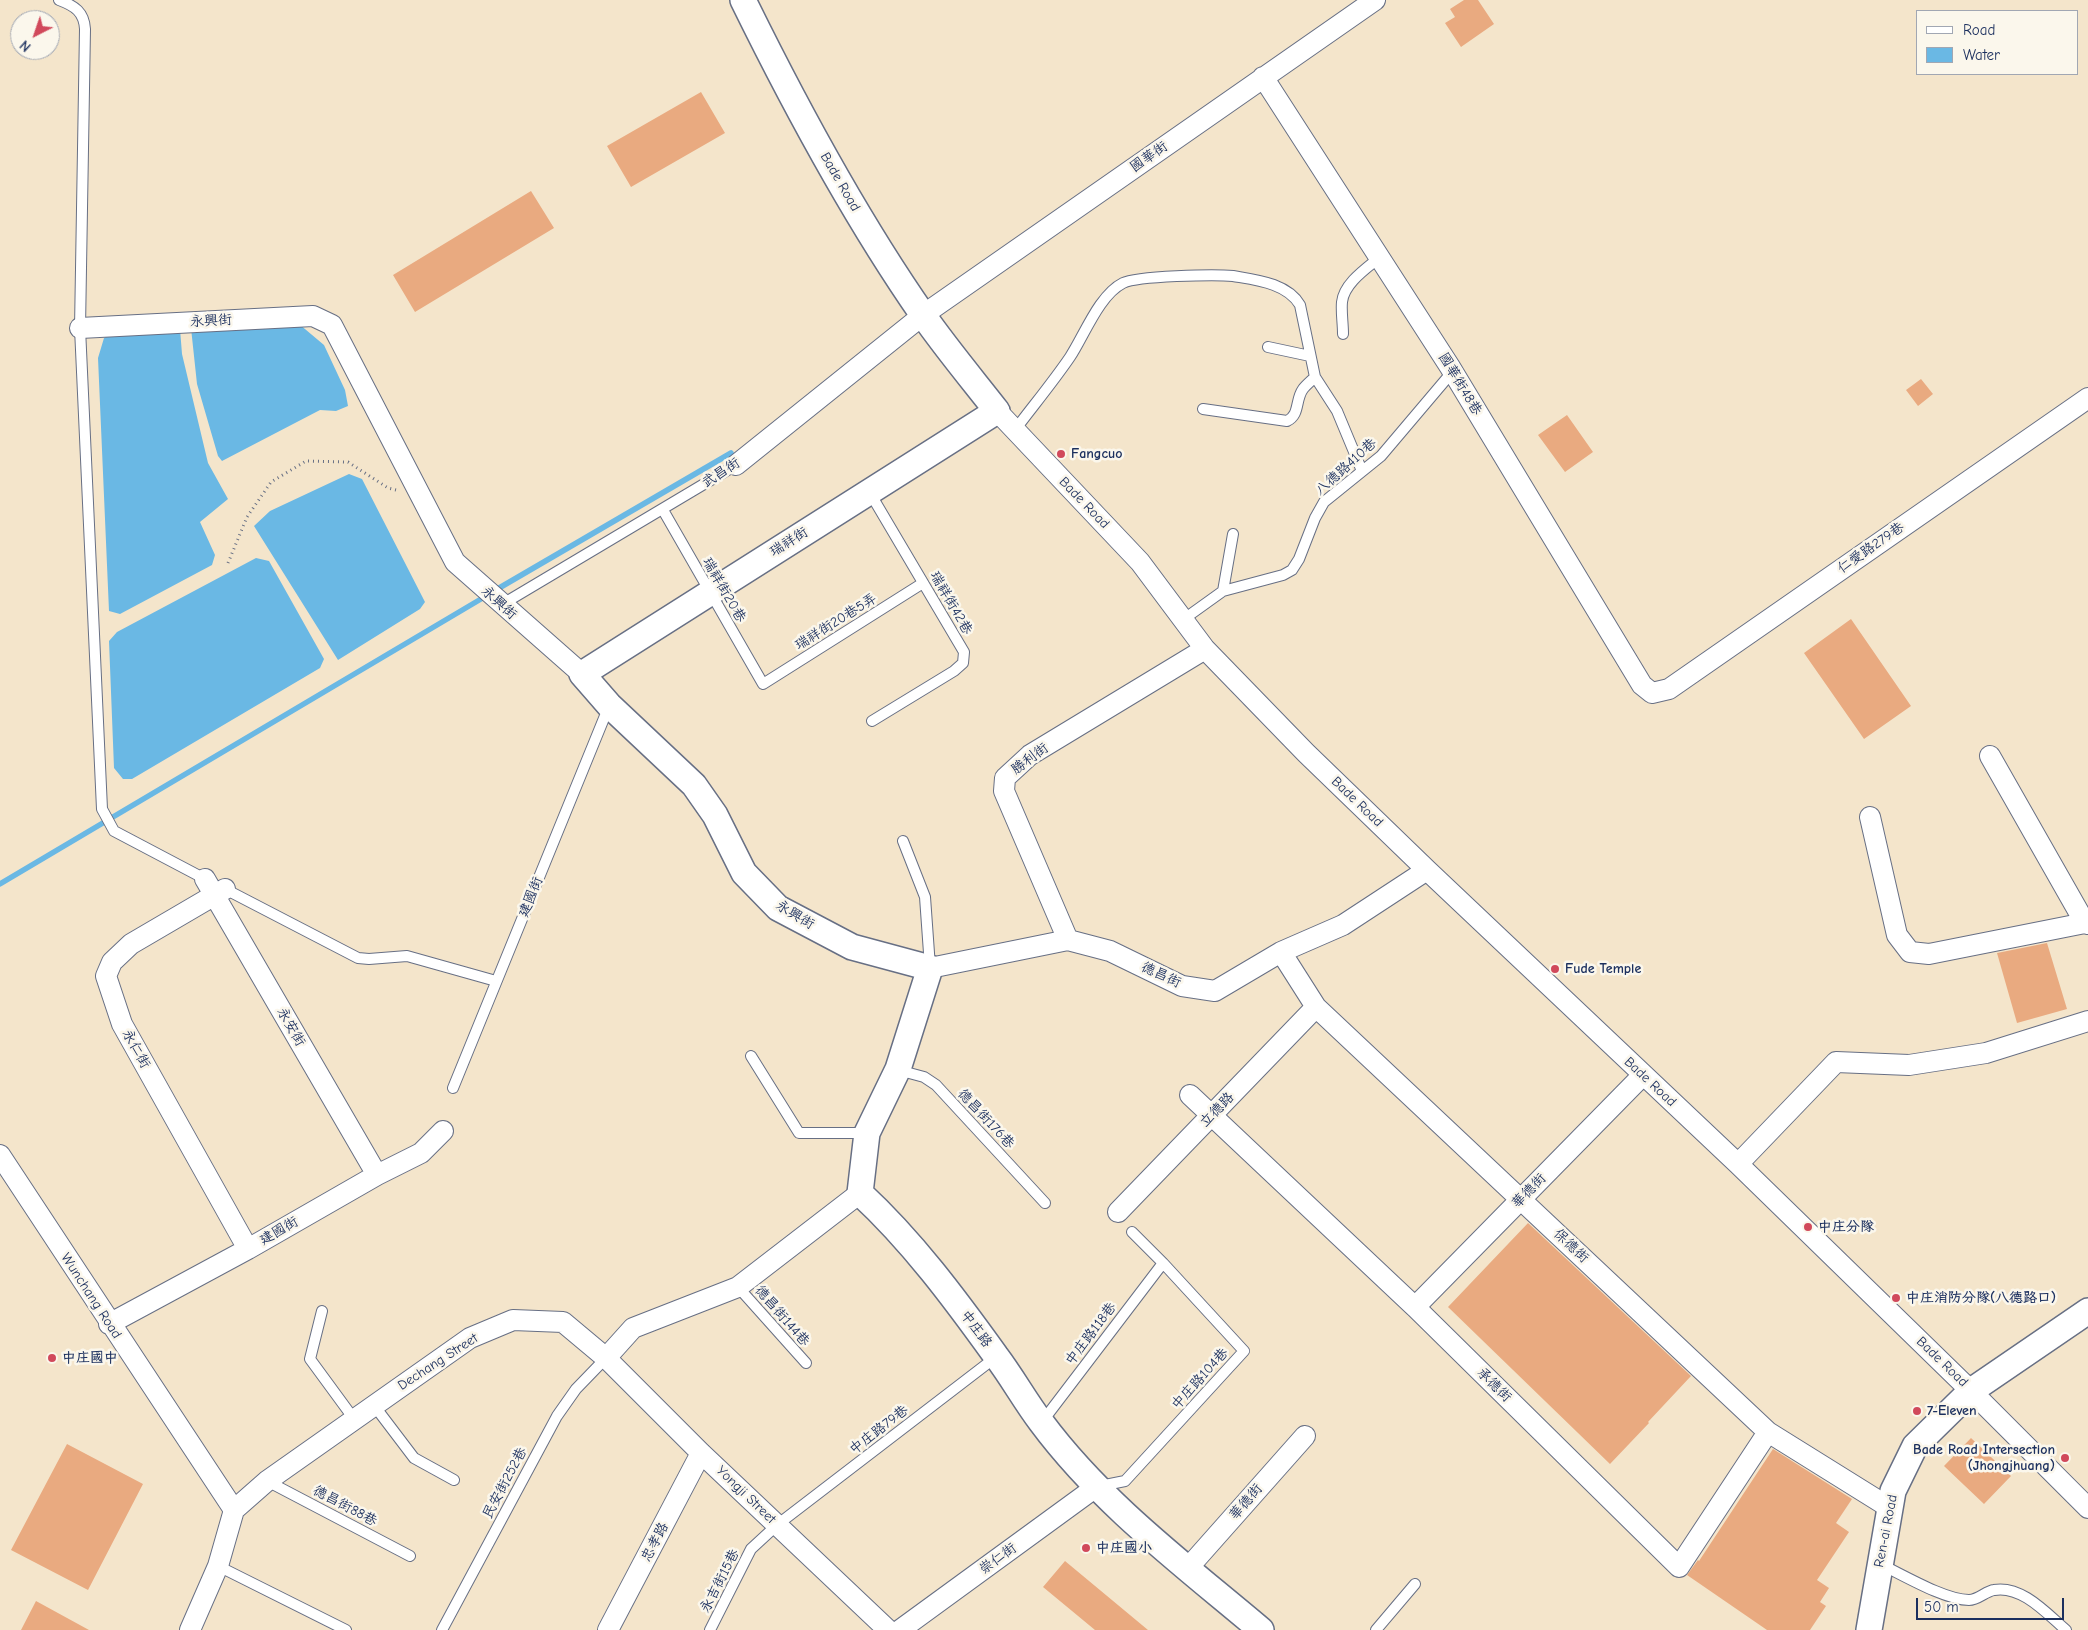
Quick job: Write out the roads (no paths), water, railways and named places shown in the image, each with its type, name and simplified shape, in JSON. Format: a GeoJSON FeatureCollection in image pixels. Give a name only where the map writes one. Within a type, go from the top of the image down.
{"type":"FeatureCollection","features":[{"type":"Feature","properties":{"kind":"street","name":"Bade Road"},"geometry":{"type":"LineString","coordinates":[[743,0],[809,127],[865,225],[923,315],[997,411],[1140,562],[1205,649],[1306,753],[1738,1164],[2088,1508]]}},
{"type":"Feature","properties":{"kind":"street","name":"國華街"},"geometry":{"type":"LineString","coordinates":[[923,315],[1375,0]]}},
{"type":"Feature","properties":{"kind":"street","name":"國華街48巷"},"geometry":{"type":"LineString","coordinates":[[1262,78],[1380,256],[1453,371],[1642,685],[1652,693]]}},
{"type":"Feature","properties":{"kind":"street","name":"武昌街"},"geometry":{"type":"LineString","coordinates":[[736,465],[923,315]]}},
{"type":"Feature","properties":{"kind":"street","name":"永興街"},"geometry":{"type":"LineString","coordinates":[[80,328],[313,316],[332,325],[454,562],[582,674],[609,705],[694,785],[715,814],[744,873],[778,908],[852,947],[930,968]]}},
{"type":"Feature","properties":{"kind":"street","name":"仁愛路279巷"},"geometry":{"type":"LineString","coordinates":[[1652,693],[1669,689],[2088,398]]}},
{"type":"Feature","properties":{"kind":"street","name":"瑞祥街"},"geometry":{"type":"LineString","coordinates":[[582,674],[997,411]]}},
{"type":"Feature","properties":{"kind":"street","name":"勝利街"},"geometry":{"type":"LineString","coordinates":[[1068,940],[1004,791],[1005,778],[1030,755],[1205,649]]}},
{"type":"Feature","properties":{"kind":"street"},"geometry":{"type":"LineString","coordinates":[[1870,817],[1897,935],[1910,952],[1928,954],[2086,923],[1990,756]]}},
{"type":"Feature","properties":{"kind":"street","name":"德昌街"},"geometry":{"type":"LineString","coordinates":[[930,968],[1068,940],[1110,951],[1182,986],[1214,990],[1281,952],[1343,925],[1427,870]]}},
{"type":"Feature","properties":{"kind":"street","name":"永安街"},"geometry":{"type":"LineString","coordinates":[[215,888],[377,1175]]}},
{"type":"Feature","properties":{"kind":"street","name":"永仁街"},"geometry":{"type":"LineString","coordinates":[[215,888],[131,944],[112,962],[106,976],[122,1024],[248,1249]]}},
{"type":"Feature","properties":{"kind":"street","name":"保德街"},"geometry":{"type":"LineString","coordinates":[[1281,952],[1316,1007],[1768,1432],[1890,1508]]}},
{"type":"Feature","properties":{"kind":"street"},"geometry":{"type":"LineString","coordinates":[[606,1358],[633,1328],[738,1287],[860,1193],[866,1133],[898,1069],[930,968]]}},
{"type":"Feature","properties":{"kind":"street","name":"立德路"},"geometry":{"type":"LineString","coordinates":[[1118,1212],[1316,1007]]}},
{"type":"Feature","properties":{"kind":"street"},"geometry":{"type":"LineString","coordinates":[[1738,1164],[1836,1062],[1909,1065],[1986,1053],[2088,1021]]}},
{"type":"Feature","properties":{"kind":"street","name":"華德街"},"geometry":{"type":"LineString","coordinates":[[1415,1307],[1643,1075]]}},
{"type":"Feature","properties":{"kind":"street","name":"承德街"},"geometry":{"type":"LineString","coordinates":[[1190,1095],[1415,1307],[1679,1567],[1768,1432]]}},
{"type":"Feature","properties":{"kind":"street","name":"建國街"},"geometry":{"type":"LineString","coordinates":[[109,1324],[248,1249],[377,1175],[421,1153],[443,1131]]}},
{"type":"Feature","properties":{"kind":"street","name":"Wunchang Road"},"geometry":{"type":"LineString","coordinates":[[0,1155],[109,1324],[234,1510]]}},
{"type":"Feature","properties":{"kind":"street","name":"中庄路"},"geometry":{"type":"LineString","coordinates":[[860,1193],[885,1216],[929,1267],[997,1357],[1041,1422],[1096,1487],[1261,1630]]}},
{"type":"Feature","properties":{"kind":"street","name":"Ren-ai Road"},"geometry":{"type":"LineString","coordinates":[[1869,1630],[1893,1491],[1915,1446],[1971,1391],[2088,1310]]}},
{"type":"Feature","properties":{"kind":"street","name":"Dechang Street"},"geometry":{"type":"LineString","coordinates":[[234,1510],[267,1481],[373,1404],[470,1338],[514,1320],[563,1322],[606,1358]]}},
{"type":"Feature","properties":{"kind":"street","name":"Yongji Street"},"geometry":{"type":"LineString","coordinates":[[606,1358],[701,1453],[888,1630]]}},
{"type":"Feature","properties":{"kind":"street","name":"華德街"},"geometry":{"type":"LineString","coordinates":[[1188,1568],[1305,1436]]}},
{"type":"Feature","properties":{"kind":"street","name":"忠孝路"},"geometry":{"type":"LineString","coordinates":[[608,1630],[701,1453]]}},
{"type":"Feature","properties":{"kind":"street","name":"崇仁街"},"geometry":{"type":"LineString","coordinates":[[900,1630],[1096,1487]]}},
{"type":"Feature","properties":{"kind":"street"},"geometry":{"type":"LineString","coordinates":[[190,1630],[218,1566],[234,1510]]}},
{"type":"Feature","properties":{"kind":"lane"},"geometry":{"type":"LineString","coordinates":[[60,0],[78,9],[84,19],[80,328],[102,809],[114,831],[124,838],[215,888],[358,958],[407,956],[496,980]]}},
{"type":"Feature","properties":{"kind":"lane"},"geometry":{"type":"LineString","coordinates":[[1343,334],[1342,300],[1346,290],[1380,256]]}},
{"type":"Feature","properties":{"kind":"lane"},"geometry":{"type":"LineString","coordinates":[[1015,430],[1071,355],[1095,312],[1122,283],[1136,279],[1223,275],[1264,281],[1296,298],[1300,305],[1314,377],[1336,411],[1362,471]]}},
{"type":"Feature","properties":{"kind":"lane"},"geometry":{"type":"LineString","coordinates":[[1268,347],[1310,356]]}},
{"type":"Feature","properties":{"kind":"lane","name":"八德路410巷"},"geometry":{"type":"LineString","coordinates":[[1184,619],[1223,592],[1283,575],[1292,570],[1299,559],[1315,518],[1324,502],[1387,450],[1453,371]]}},
{"type":"Feature","properties":{"kind":"lane"},"geometry":{"type":"LineString","coordinates":[[1203,409],[1287,421],[1292,419],[1296,412],[1302,390],[1314,377]]}},
{"type":"Feature","properties":{"kind":"lane","name":"武昌街"},"geometry":{"type":"LineString","coordinates":[[493,598],[663,510],[736,465]]}},
{"type":"Feature","properties":{"kind":"lane","name":"瑞祥街42巷"},"geometry":{"type":"LineString","coordinates":[[870,492],[964,652],[962,663],[954,671],[872,721]]}},
{"type":"Feature","properties":{"kind":"lane","name":"瑞祥街20巷"},"geometry":{"type":"LineString","coordinates":[[663,510],[763,684]]}},
{"type":"Feature","properties":{"kind":"lane"},"geometry":{"type":"LineString","coordinates":[[1223,592],[1233,534]]}},
{"type":"Feature","properties":{"kind":"lane","name":"瑞祥街20巷5弄"},"geometry":{"type":"LineString","coordinates":[[763,684],[923,583]]}},
{"type":"Feature","properties":{"kind":"lane","name":"建國街"},"geometry":{"type":"LineString","coordinates":[[453,1088],[609,705]]}},
{"type":"Feature","properties":{"kind":"lane"},"geometry":{"type":"LineString","coordinates":[[902,841],[925,897],[930,968]]}},
{"type":"Feature","properties":{"kind":"lane"},"geometry":{"type":"LineString","coordinates":[[751,1056],[799,1133],[866,1133]]}},
{"type":"Feature","properties":{"kind":"lane","name":"德昌街176巷"},"geometry":{"type":"LineString","coordinates":[[898,1069],[924,1077],[936,1085],[1045,1203]]}},
{"type":"Feature","properties":{"kind":"lane","name":"中庄路104巷"},"geometry":{"type":"LineString","coordinates":[[1096,1487],[1125,1481],[1244,1351],[1164,1263],[1132,1232]]}},
{"type":"Feature","properties":{"kind":"lane","name":"中庄路118巷"},"geometry":{"type":"LineString","coordinates":[[1041,1422],[1164,1263]]}},
{"type":"Feature","properties":{"kind":"lane","name":"德昌街144巷"},"geometry":{"type":"LineString","coordinates":[[738,1287],[806,1364]]}},
{"type":"Feature","properties":{"kind":"lane"},"geometry":{"type":"LineString","coordinates":[[322,1311],[310,1359],[354,1419]]}},
{"type":"Feature","properties":{"kind":"lane","name":"中庄路79巷"},"geometry":{"type":"LineString","coordinates":[[777,1525],[997,1357]]}},
{"type":"Feature","properties":{"kind":"lane","name":"民安街252巷"},"geometry":{"type":"LineString","coordinates":[[442,1630],[557,1416],[576,1389],[606,1358]]}},
{"type":"Feature","properties":{"kind":"lane"},"geometry":{"type":"LineString","coordinates":[[373,1404],[414,1458],[454,1480]]}},
{"type":"Feature","properties":{"kind":"lane","name":"德昌街88巷"},"geometry":{"type":"LineString","coordinates":[[267,1481],[410,1556]]}},
{"type":"Feature","properties":{"kind":"lane","name":"永吉街15巷"},"geometry":{"type":"LineString","coordinates":[[710,1630],[752,1549],[777,1525]]}},
{"type":"Feature","properties":{"kind":"lane"},"geometry":{"type":"LineString","coordinates":[[1880,1564],[1945,1594],[1971,1600],[1993,1590],[2011,1590],[2029,1599],[2066,1630]]}},
{"type":"Feature","properties":{"kind":"lane"},"geometry":{"type":"LineString","coordinates":[[218,1566],[346,1630]]}},
{"type":"Feature","properties":{"kind":"lane"},"geometry":{"type":"LineString","coordinates":[[1376,1630],[1415,1584]]}},
{"type":"Feature","properties":{"kind":"water"},"geometry":{"type":"Polygon","coordinates":[[[299,324],[324,345],[345,390],[348,406],[336,411],[320,410],[222,461],[218,456],[197,384],[191,328],[299,324]]]}},
{"type":"Feature","properties":{"kind":"water"},"geometry":{"type":"Polygon","coordinates":[[[180,329],[182,354],[208,463],[228,499],[200,522],[215,555],[212,565],[120,614],[109,611],[98,358],[104,338],[117,331],[180,329]]]}},
{"type":"Feature","properties":{"kind":"water"},"geometry":{"type":"Polygon","coordinates":[[[349,474],[362,479],[425,602],[420,609],[338,660],[254,526],[270,511],[349,474]]]}},
{"type":"Feature","properties":{"kind":"water"},"geometry":{"type":"Polygon","coordinates":[[[256,558],[269,561],[324,659],[320,668],[132,779],[123,779],[114,768],[109,641],[117,632],[256,558]]]}},
{"type":"Feature","properties":{"kind":"waterway"},"geometry":{"type":"LineString","coordinates":[[494,591],[731,453]]}},
{"type":"Feature","properties":{"kind":"waterway"},"geometry":{"type":"LineString","coordinates":[[0,884],[486,596]]}},
{"type":"Feature","properties":{"kind":"place","name":"Fangcuo"},"geometry":{"type":"Point","coordinates":[1061,454]}},
{"type":"Feature","properties":{"kind":"place","name":"Fude Temple"},"geometry":{"type":"Point","coordinates":[1555,969]}},
{"type":"Feature","properties":{"kind":"place","name":"中庄分隊"},"geometry":{"type":"Point","coordinates":[1808,1227]}},
{"type":"Feature","properties":{"kind":"place","name":"中庄消防分隊(八德路口)"},"geometry":{"type":"Point","coordinates":[1896,1298]}},
{"type":"Feature","properties":{"kind":"place","name":"中庄國中"},"geometry":{"type":"Point","coordinates":[52,1358]}},
{"type":"Feature","properties":{"kind":"place","name":"7-Eleven"},"geometry":{"type":"Point","coordinates":[1917,1411]}},
{"type":"Feature","properties":{"kind":"place","name":"Bade Road Intersection (Jhongjhuang)"},"geometry":{"type":"Point","coordinates":[2065,1458]}},
{"type":"Feature","properties":{"kind":"place","name":"中庄國小"},"geometry":{"type":"Point","coordinates":[1086,1548]}}]}
